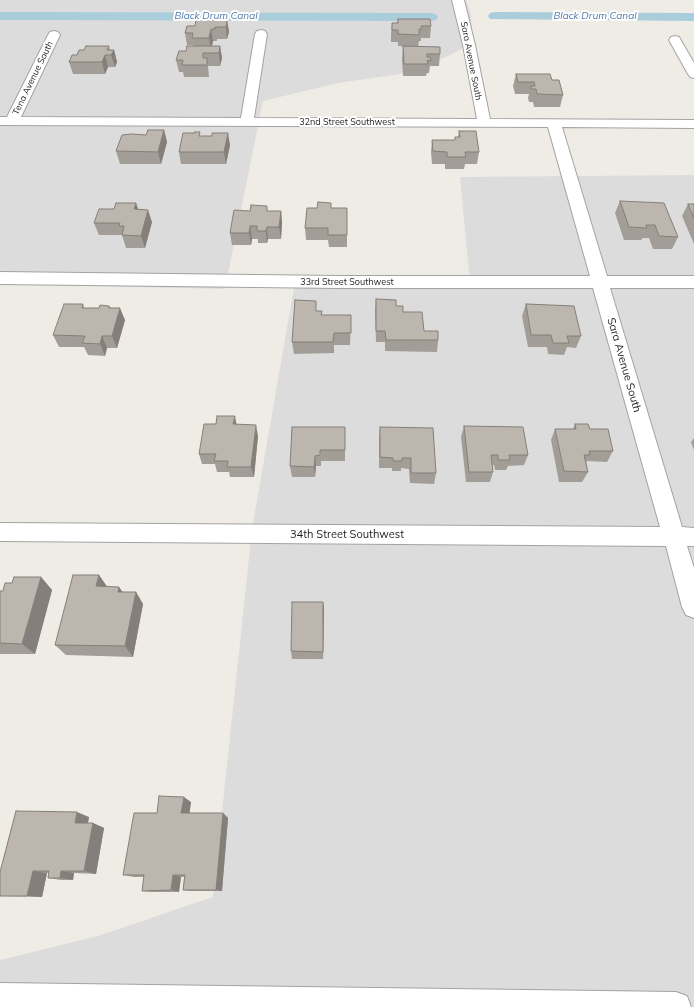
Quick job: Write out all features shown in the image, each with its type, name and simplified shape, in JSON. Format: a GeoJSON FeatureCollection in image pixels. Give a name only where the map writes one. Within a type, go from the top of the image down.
{"type":"FeatureCollection","features":[{"type":"Feature","properties":{"kind":"street","name":"Sara Avenue South"},"geometry":{"type":"LineString","coordinates":[[458,0],[469,45],[484,123]]}},
{"type":"Feature","properties":{"kind":"street"},"geometry":{"type":"LineString","coordinates":[[246,122],[261,34]]}},
{"type":"Feature","properties":{"kind":"street","name":"Tena Avenue South"},"geometry":{"type":"LineString","coordinates":[[6,121],[54,35]]}},
{"type":"Feature","properties":{"kind":"street"},"geometry":{"type":"LineString","coordinates":[[675,40],[694,74]]}},
{"type":"Feature","properties":{"kind":"street","name":"32nd Street Southwest"},"geometry":{"type":"LineString","coordinates":[[6,121],[694,124]]}},
{"type":"Feature","properties":{"kind":"street","name":"Sara Avenue South"},"geometry":{"type":"LineString","coordinates":[[554,123],[600,282],[684,537],[694,607]]}},
{"type":"Feature","properties":{"kind":"street","name":"33rd Street Southwest"},"geometry":{"type":"LineString","coordinates":[[0,278],[340,282],[694,282]]}},
{"type":"Feature","properties":{"kind":"street","name":"34th Street Southwest"},"geometry":{"type":"LineString","coordinates":[[0,532],[684,537]]}},
{"type":"Feature","properties":{"kind":"street"},"geometry":{"type":"LineString","coordinates":[[0,998],[676,1007]]}},
{"type":"Feature","properties":{"kind":"shaded area"},"geometry":{"type":"Polygon","coordinates":[[[0,0],[466,0],[471,14],[472,32],[462,49],[429,65],[400,74],[338,83],[263,101],[225,289],[0,284],[0,0]]]}},
{"type":"Feature","properties":{"kind":"shaded area"},"geometry":{"type":"Polygon","coordinates":[[[694,175],[694,1007],[0,1007],[0,960],[98,936],[213,897],[252,529],[295,282],[470,283],[460,177],[694,175]]]}},
{"type":"Feature","properties":{"kind":"building"},"geometry":{"type":"Polygon","coordinates":[[[398,19],[430,19],[431,26],[421,26],[422,29],[419,29],[419,35],[398,34],[398,30],[392,30],[392,23],[398,23],[398,19]]]}},
{"type":"Feature","properties":{"kind":"building"},"geometry":{"type":"Polygon","coordinates":[[[196,20],[227,20],[226,27],[215,27],[215,29],[211,29],[209,38],[192,38],[193,33],[185,33],[187,26],[195,26],[196,20]]]}},
{"type":"Feature","properties":{"kind":"building"},"geometry":{"type":"Polygon","coordinates":[[[86,46],[109,46],[107,50],[114,50],[111,55],[105,55],[102,62],[69,62],[72,55],[77,55],[79,50],[84,50],[86,46]]]}},
{"type":"Feature","properties":{"kind":"building"},"geometry":{"type":"Polygon","coordinates":[[[187,46],[220,46],[219,53],[203,53],[203,58],[207,58],[207,65],[182,65],[183,60],[176,60],[179,51],[186,51],[187,46]]]}},
{"type":"Feature","properties":{"kind":"building"},"geometry":{"type":"Polygon","coordinates":[[[403,46],[440,47],[440,54],[427,54],[427,57],[430,57],[431,61],[427,60],[428,64],[404,64],[403,46]]]}},
{"type":"Feature","properties":{"kind":"building"},"geometry":{"type":"Polygon","coordinates":[[[516,74],[550,74],[552,80],[559,80],[563,95],[537,94],[536,89],[531,89],[531,86],[535,86],[534,82],[518,82],[516,74]]]}},
{"type":"Feature","properties":{"kind":"building"},"geometry":{"type":"Polygon","coordinates":[[[148,130],[164,130],[158,152],[116,151],[122,135],[146,135],[148,130]]]}},
{"type":"Feature","properties":{"kind":"building"},"geometry":{"type":"Polygon","coordinates":[[[459,131],[476,131],[479,152],[465,152],[466,157],[447,157],[447,152],[433,151],[432,140],[455,140],[455,137],[460,137],[459,131]]]}},
{"type":"Feature","properties":{"kind":"building"},"geometry":{"type":"Polygon","coordinates":[[[200,132],[199,136],[212,136],[212,133],[228,133],[224,152],[179,152],[183,133],[200,132]]]}},
{"type":"Feature","properties":{"kind":"building"},"geometry":{"type":"Polygon","coordinates":[[[620,201],[664,203],[678,237],[659,236],[655,225],[646,225],[647,228],[629,227],[620,201]]]}},
{"type":"Feature","properties":{"kind":"building"},"geometry":{"type":"Polygon","coordinates":[[[318,202],[331,203],[331,208],[347,208],[347,235],[328,235],[328,228],[305,228],[307,208],[317,208],[318,202]]]}},
{"type":"Feature","properties":{"kind":"building"},"geometry":{"type":"Polygon","coordinates":[[[116,203],[136,203],[134,209],[148,210],[141,236],[122,235],[124,226],[119,226],[120,223],[94,223],[99,209],[114,209],[116,203]]]}},
{"type":"Feature","properties":{"kind":"building"},"geometry":{"type":"Polygon","coordinates":[[[688,204],[694,204],[694,218],[688,204]]]}},
{"type":"Feature","properties":{"kind":"building"},"geometry":{"type":"Polygon","coordinates":[[[251,205],[267,206],[267,211],[281,211],[279,227],[267,227],[266,231],[257,231],[257,226],[250,226],[249,233],[230,233],[234,210],[250,211],[251,205]]]}},
{"type":"Feature","properties":{"kind":"building"},"geometry":{"type":"Polygon","coordinates":[[[376,299],[396,300],[396,306],[403,306],[403,312],[422,312],[424,331],[438,331],[438,340],[386,340],[385,331],[376,331],[376,299]]]}},
{"type":"Feature","properties":{"kind":"building"},"geometry":{"type":"Polygon","coordinates":[[[295,300],[316,301],[316,311],[322,311],[321,315],[351,315],[351,333],[334,333],[333,342],[292,342],[295,300]]]}},
{"type":"Feature","properties":{"kind":"building"},"geometry":{"type":"Polygon","coordinates":[[[64,304],[83,304],[82,308],[99,308],[100,305],[109,306],[109,308],[120,308],[112,336],[102,336],[100,344],[82,343],[85,336],[53,335],[64,304]]]}},
{"type":"Feature","properties":{"kind":"building"},"geometry":{"type":"Polygon","coordinates":[[[526,304],[574,306],[581,336],[567,336],[569,343],[553,343],[551,335],[531,335],[526,304]]]}},
{"type":"Feature","properties":{"kind":"building"},"geometry":{"type":"Polygon","coordinates":[[[217,416],[235,416],[233,424],[256,425],[251,467],[227,467],[228,461],[214,461],[216,454],[199,454],[204,424],[216,424],[217,416]]]}},
{"type":"Feature","properties":{"kind":"building"},"geometry":{"type":"Polygon","coordinates":[[[575,424],[588,424],[590,429],[608,429],[613,451],[589,451],[590,455],[584,455],[588,472],[564,471],[555,429],[576,429],[575,424]]]}},
{"type":"Feature","properties":{"kind":"building"},"geometry":{"type":"Polygon","coordinates":[[[464,426],[523,427],[528,455],[509,455],[510,460],[498,460],[498,455],[491,455],[493,472],[469,472],[464,426]]]}},
{"type":"Feature","properties":{"kind":"building"},"geometry":{"type":"Polygon","coordinates":[[[292,427],[345,427],[345,450],[320,450],[320,455],[315,456],[314,467],[290,466],[292,427]]]}},
{"type":"Feature","properties":{"kind":"building"},"geometry":{"type":"Polygon","coordinates":[[[380,427],[433,428],[436,473],[411,473],[411,458],[402,458],[402,461],[393,461],[393,458],[380,457],[380,427]]]}},
{"type":"Feature","properties":{"kind":"building"},"geometry":{"type":"Polygon","coordinates":[[[73,575],[99,575],[96,586],[119,587],[118,592],[136,592],[125,646],[55,645],[73,575]]]}},
{"type":"Feature","properties":{"kind":"building"},"geometry":{"type":"Polygon","coordinates":[[[14,577],[41,577],[22,644],[0,643],[0,591],[3,591],[5,583],[12,583],[14,577]]]}},
{"type":"Feature","properties":{"kind":"building"},"geometry":{"type":"Polygon","coordinates":[[[292,602],[323,602],[323,652],[291,651],[292,602]]]}},
{"type":"Feature","properties":{"kind":"building"},"geometry":{"type":"Polygon","coordinates":[[[159,796],[184,797],[181,813],[223,813],[216,890],[183,890],[185,875],[173,875],[171,890],[142,891],[144,875],[123,875],[134,813],[157,813],[159,796]]]}},
{"type":"Feature","properties":{"kind":"building"},"geometry":{"type":"Polygon","coordinates":[[[16,811],[77,812],[75,823],[93,823],[84,871],[61,871],[60,878],[48,878],[49,871],[33,871],[27,896],[0,896],[0,872],[16,811]]]}},
{"type":"Feature","properties":{"kind":"waterway","name":"Black Drum Canal"},"geometry":{"type":"LineString","coordinates":[[0,16],[431,17]]}},
{"type":"Feature","properties":{"kind":"waterway","name":"Black Drum Canal"},"geometry":{"type":"LineString","coordinates":[[495,16],[694,17]]}}]}
